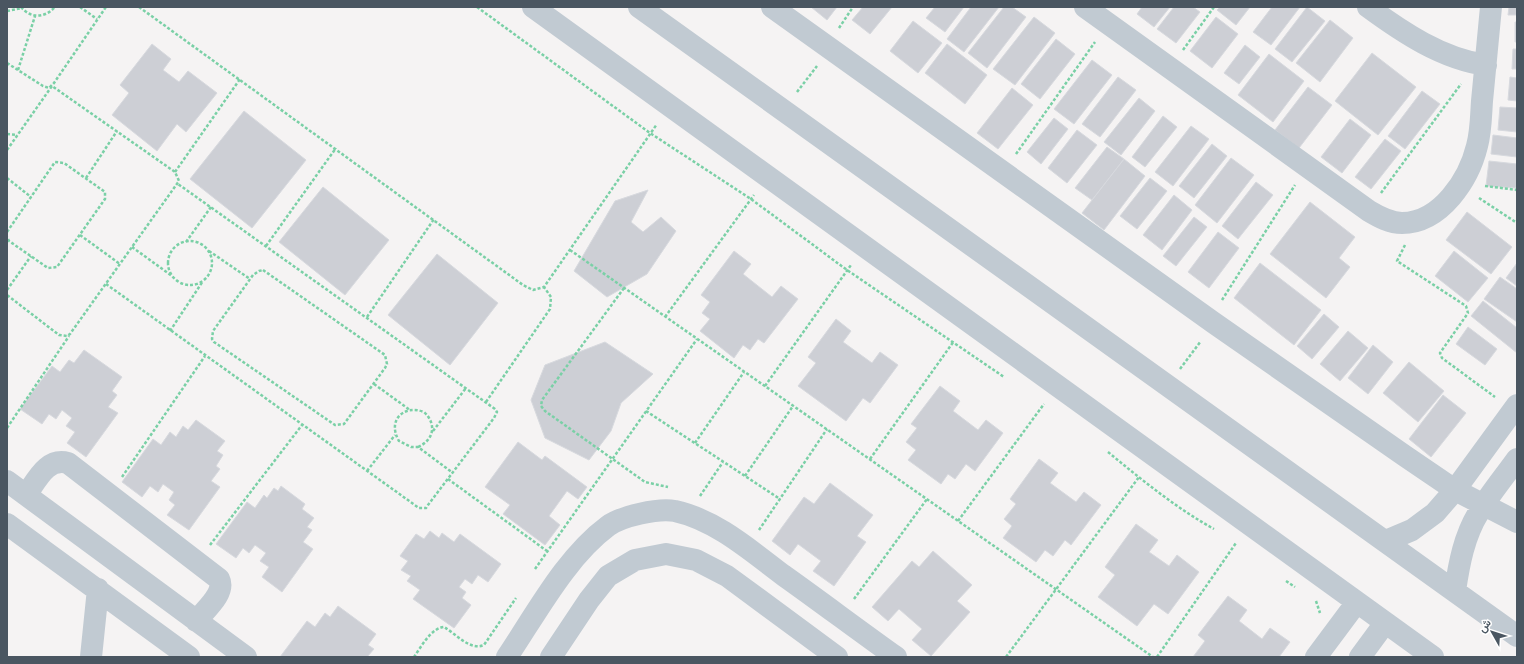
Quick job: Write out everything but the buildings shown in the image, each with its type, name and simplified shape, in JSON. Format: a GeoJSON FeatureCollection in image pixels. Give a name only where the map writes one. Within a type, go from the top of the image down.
{"type":"FeatureCollection","features":[{"type":"Feature","properties":{"kind":"street"},"geometry":{"type":"LineString","coordinates":[[533,7],[1433,657]]}},
{"type":"Feature","properties":{"kind":"street"},"geometry":{"type":"LineString","coordinates":[[639,7],[1517,636]]}},
{"type":"Feature","properties":{"kind":"street"},"geometry":{"type":"LineString","coordinates":[[772,7],[1212,321],[1455,490],[1517,522]]}},
{"type":"Feature","properties":{"kind":"street"},"geometry":{"type":"LineString","coordinates":[[1084,7],[1171,68],[1368,211],[1384,220],[1402,223],[1420,220],[1436,212],[1466,175],[1477,146],[1480,65],[1491,7]]}},
{"type":"Feature","properties":{"kind":"street"},"geometry":{"type":"LineString","coordinates":[[1368,7],[1413,38],[1446,54],[1480,65]]}},
{"type":"Feature","properties":{"kind":"street"},"geometry":{"type":"LineString","coordinates":[[1386,541],[1412,530],[1435,513],[1455,490],[1515,408]]}},
{"type":"Feature","properties":{"kind":"street"},"geometry":{"type":"LineString","coordinates":[[1455,591],[1459,564],[1467,537],[1484,505],[1517,459]]}},
{"type":"Feature","properties":{"kind":"street"},"geometry":{"type":"LineString","coordinates":[[26,495],[48,466],[52,463],[68,463],[217,576],[221,586],[219,593],[196,621]]}},
{"type":"Feature","properties":{"kind":"street"},"geometry":{"type":"LineString","coordinates":[[7,481],[246,657]]}},
{"type":"Feature","properties":{"kind":"street"},"geometry":{"type":"LineString","coordinates":[[507,657],[563,574],[585,546],[609,525],[643,513],[674,511],[712,525],[747,548],[896,657]]}},
{"type":"Feature","properties":{"kind":"street"},"geometry":{"type":"LineString","coordinates":[[7,524],[98,589],[189,657]]}},
{"type":"Feature","properties":{"kind":"street"},"geometry":{"type":"LineString","coordinates":[[551,657],[589,600],[608,576],[635,560],[666,554],[696,560],[727,576],[837,657]]}},
{"type":"Feature","properties":{"kind":"street"},"geometry":{"type":"LineString","coordinates":[[91,657],[98,589]]}},
{"type":"Feature","properties":{"kind":"street"},"geometry":{"type":"LineString","coordinates":[[1316,657],[1356,602]]}},
{"type":"Feature","properties":{"kind":"street"},"geometry":{"type":"LineString","coordinates":[[1360,657],[1385,623]]}},
{"type":"Feature","properties":{"kind":"path"},"geometry":{"type":"LineString","coordinates":[[7,11],[22,7],[28,13],[35,16],[43,16],[55,7]]}},
{"type":"Feature","properties":{"kind":"path"},"geometry":{"type":"LineString","coordinates":[[80,7],[98,19]]}},
{"type":"Feature","properties":{"kind":"path"},"geometry":{"type":"LineString","coordinates":[[7,150],[106,7]]}},
{"type":"Feature","properties":{"kind":"path"},"geometry":{"type":"LineString","coordinates":[[139,7],[528,288],[539,290],[544,287],[669,106]]}},
{"type":"Feature","properties":{"kind":"path"},"geometry":{"type":"LineString","coordinates":[[477,7],[650,133],[751,199],[847,270],[1007,379]]}},
{"type":"Feature","properties":{"kind":"path"},"geometry":{"type":"LineString","coordinates":[[1171,68],[1214,7]]}},
{"type":"Feature","properties":{"kind":"path"},"geometry":{"type":"LineString","coordinates":[[18,70],[35,16]]}},
{"type":"Feature","properties":{"kind":"path"},"geometry":{"type":"LineString","coordinates":[[1004,172],[1108,24]]}},
{"type":"Feature","properties":{"kind":"path"},"geometry":{"type":"LineString","coordinates":[[784,110],[830,48]]}},
{"type":"Feature","properties":{"kind":"path"},"geometry":{"type":"LineString","coordinates":[[7,63],[43,86],[49,88],[52,86],[175,172],[179,177],[178,184],[70,334],[7,428]]}},
{"type":"Feature","properties":{"kind":"path"},"geometry":{"type":"LineString","coordinates":[[1368,211],[1480,65]]}},
{"type":"Feature","properties":{"kind":"path"},"geometry":{"type":"LineString","coordinates":[[175,172],[240,79]]}},
{"type":"Feature","properties":{"kind":"path"},"geometry":{"type":"LineString","coordinates":[[86,178],[117,131]]}},
{"type":"Feature","properties":{"kind":"path"},"geometry":{"type":"LineString","coordinates":[[7,134],[17,135]]}},
{"type":"Feature","properties":{"kind":"path"},"geometry":{"type":"LineString","coordinates":[[266,246],[336,148]]}},
{"type":"Feature","properties":{"kind":"path"},"geometry":{"type":"LineString","coordinates":[[7,232],[53,164],[58,161],[64,163],[104,190],[106,196],[57,267],[48,268],[9,241],[7,237]]}},
{"type":"Feature","properties":{"kind":"path"},"geometry":{"type":"LineString","coordinates":[[1168,385],[1212,321],[1307,166]]}},
{"type":"Feature","properties":{"kind":"path"},"geometry":{"type":"LineString","coordinates":[[665,317],[768,177]]}},
{"type":"Feature","properties":{"kind":"path"},"geometry":{"type":"LineString","coordinates":[[7,178],[31,197]]}},
{"type":"Feature","properties":{"kind":"path"},"geometry":{"type":"LineString","coordinates":[[106,284],[419,508],[423,509],[428,505],[496,416],[496,409],[178,184]]}},
{"type":"Feature","properties":{"kind":"path"},"geometry":{"type":"LineString","coordinates":[[1460,184],[1517,190]]}},
{"type":"Feature","properties":{"kind":"path"},"geometry":{"type":"LineString","coordinates":[[1460,184],[1517,223]]}},
{"type":"Feature","properties":{"kind":"path"},"geometry":{"type":"LineString","coordinates":[[174,278],[169,271],[170,256],[173,249],[186,242],[211,207]]}},
{"type":"Feature","properties":{"kind":"path"},"geometry":{"type":"LineString","coordinates":[[367,317],[434,219]]}},
{"type":"Feature","properties":{"kind":"path"},"geometry":{"type":"LineString","coordinates":[[1420,220],[1397,257],[1397,261],[1466,306],[1468,309],[1468,313],[1440,356],[1515,408]]}},
{"type":"Feature","properties":{"kind":"path"},"geometry":{"type":"LineString","coordinates":[[80,235],[120,264]]}},
{"type":"Feature","properties":{"kind":"path"},"geometry":{"type":"LineString","coordinates":[[186,242],[198,243],[250,279]]}},
{"type":"Feature","properties":{"kind":"path"},"geometry":{"type":"LineString","coordinates":[[132,247],[180,283],[188,285],[203,281]]}},
{"type":"Feature","properties":{"kind":"path"},"geometry":{"type":"LineString","coordinates":[[765,386],[864,247]]}},
{"type":"Feature","properties":{"kind":"path"},"geometry":{"type":"LineString","coordinates":[[170,331],[209,274],[212,266],[208,250]]}},
{"type":"Feature","properties":{"kind":"path"},"geometry":{"type":"LineString","coordinates":[[570,250],[1153,657]]}},
{"type":"Feature","properties":{"kind":"path"},"geometry":{"type":"LineString","coordinates":[[7,290],[31,256]]}},
{"type":"Feature","properties":{"kind":"path"},"geometry":{"type":"LineString","coordinates":[[259,271],[267,272],[385,355],[387,364],[374,384],[344,424],[335,425],[214,342],[212,339],[213,331],[250,279],[259,271]]}},
{"type":"Feature","properties":{"kind":"path"},"geometry":{"type":"LineString","coordinates":[[486,402],[550,309],[551,297],[544,287]]}},
{"type":"Feature","properties":{"kind":"path"},"geometry":{"type":"LineString","coordinates":[[624,288],[541,403],[545,411],[645,482],[673,488]]}},
{"type":"Feature","properties":{"kind":"path"},"geometry":{"type":"LineString","coordinates":[[7,295],[59,335],[67,336],[70,334]]}},
{"type":"Feature","properties":{"kind":"path"},"geometry":{"type":"LineString","coordinates":[[870,460],[968,321]]}},
{"type":"Feature","properties":{"kind":"path"},"geometry":{"type":"LineString","coordinates":[[534,570],[697,339]]}},
{"type":"Feature","properties":{"kind":"path"},"geometry":{"type":"LineString","coordinates":[[110,495],[206,356]]}},
{"type":"Feature","properties":{"kind":"path"},"geometry":{"type":"LineString","coordinates":[[695,444],[744,372]]}},
{"type":"Feature","properties":{"kind":"path"},"geometry":{"type":"LineString","coordinates":[[374,384],[410,410],[424,412],[432,424],[433,431]]}},
{"type":"Feature","properties":{"kind":"path"},"geometry":{"type":"LineString","coordinates":[[418,447],[425,444],[433,431],[466,388]]}},
{"type":"Feature","properties":{"kind":"path"},"geometry":{"type":"LineString","coordinates":[[1038,399],[1050,408]]}},
{"type":"Feature","properties":{"kind":"path"},"geometry":{"type":"LineString","coordinates":[[958,521],[1045,403]]}},
{"type":"Feature","properties":{"kind":"path"},"geometry":{"type":"LineString","coordinates":[[745,476],[793,406]]}},
{"type":"Feature","properties":{"kind":"path"},"geometry":{"type":"LineString","coordinates":[[410,410],[399,416],[394,429],[396,435],[404,445],[418,447],[453,473]]}},
{"type":"Feature","properties":{"kind":"path"},"geometry":{"type":"LineString","coordinates":[[646,411],[780,499]]}},
{"type":"Feature","properties":{"kind":"path"},"geometry":{"type":"LineString","coordinates":[[198,561],[302,424]]}},
{"type":"Feature","properties":{"kind":"path"},"geometry":{"type":"LineString","coordinates":[[747,548],[827,429]]}},
{"type":"Feature","properties":{"kind":"path"},"geometry":{"type":"LineString","coordinates":[[367,471],[396,435]]}},
{"type":"Feature","properties":{"kind":"path"},"geometry":{"type":"LineString","coordinates":[[1106,451],[1138,478],[1191,516],[1217,531]]}},
{"type":"Feature","properties":{"kind":"path"},"geometry":{"type":"LineString","coordinates":[[1006,657],[1154,456]]}},
{"type":"Feature","properties":{"kind":"path"},"geometry":{"type":"LineString","coordinates":[[699,497],[724,462]]}},
{"type":"Feature","properties":{"kind":"path"},"geometry":{"type":"LineString","coordinates":[[448,479],[547,551]]}},
{"type":"Feature","properties":{"kind":"path"},"geometry":{"type":"LineString","coordinates":[[693,494],[704,499]]}},
{"type":"Feature","properties":{"kind":"path"},"geometry":{"type":"LineString","coordinates":[[841,617],[927,499]]}},
{"type":"Feature","properties":{"kind":"path"},"geometry":{"type":"LineString","coordinates":[[1230,538],[1243,546]]}},
{"type":"Feature","properties":{"kind":"path"},"geometry":{"type":"LineString","coordinates":[[1157,657],[1237,542]]}},
{"type":"Feature","properties":{"kind":"path"},"geometry":{"type":"LineString","coordinates":[[1284,579],[1296,588]]}},
{"type":"Feature","properties":{"kind":"path"},"geometry":{"type":"LineString","coordinates":[[414,657],[434,631],[440,628],[448,629],[473,646],[479,647],[484,645],[518,596]]}},
{"type":"Feature","properties":{"kind":"path"},"geometry":{"type":"LineString","coordinates":[[1310,597],[1316,601],[1320,614]]}}]}
